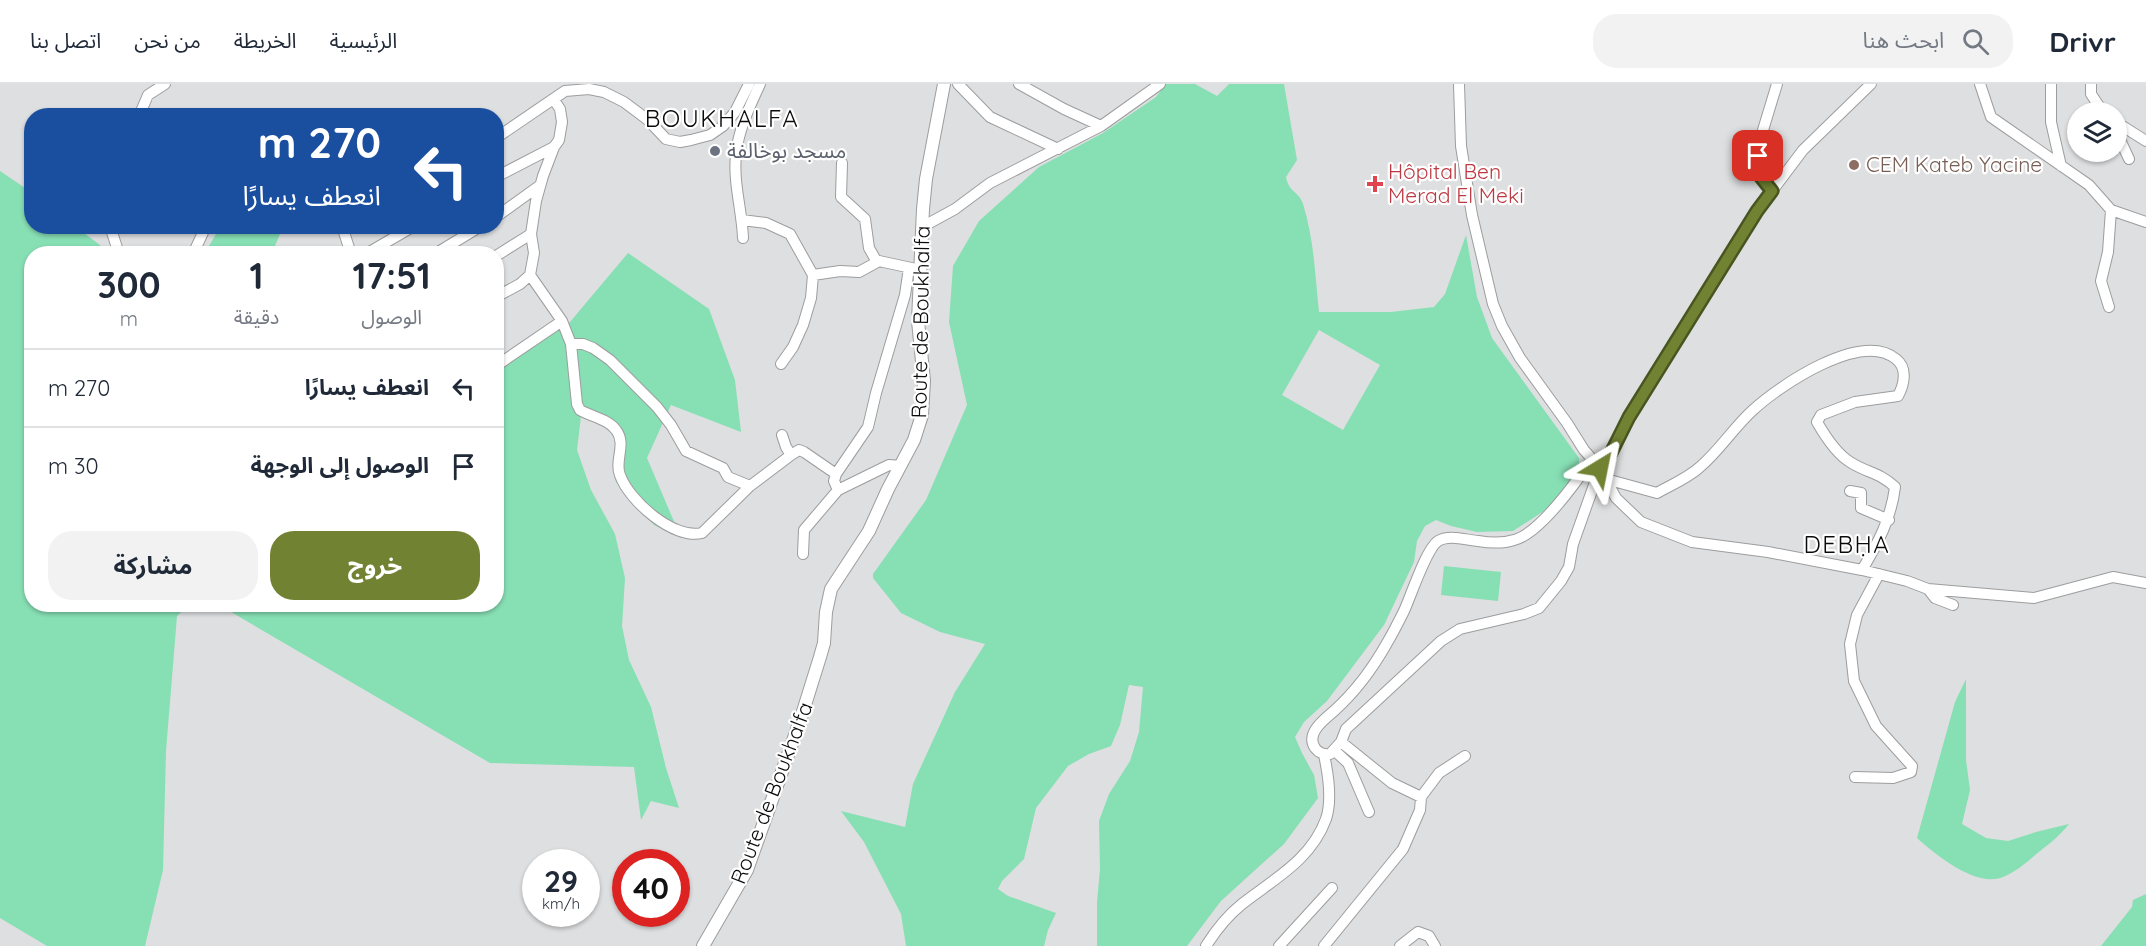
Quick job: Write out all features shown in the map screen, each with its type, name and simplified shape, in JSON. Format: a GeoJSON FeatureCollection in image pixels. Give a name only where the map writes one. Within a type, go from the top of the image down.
{"type":"FeatureCollection","features":[{"type":"Feature","properties":{"kind":"main road","name":"Route de Boukhalfa"},"geometry":{"type":"LineString","coordinates":[[703,946],[742,878],[760,837],[820,657],[831,589],[869,531],[919,428],[924,405],[915,269],[922,227],[926,179],[944,84]]}},
{"type":"Feature","properties":{"kind":"street"},"geometry":{"type":"LineString","coordinates":[[142,108],[148,95],[165,84]]}},
{"type":"Feature","properties":{"kind":"street"},"geometry":{"type":"LineString","coordinates":[[742,238],[736,153],[746,116],[760,84]]}},
{"type":"Feature","properties":{"kind":"street"},"geometry":{"type":"LineString","coordinates":[[958,84],[990,117],[1058,149]]}},
{"type":"Feature","properties":{"kind":"street"},"geometry":{"type":"LineString","coordinates":[[1018,84],[1064,110],[1101,126]]}},
{"type":"Feature","properties":{"kind":"street"},"geometry":{"type":"LineString","coordinates":[[922,227],[955,208],[990,183],[1101,126],[1160,84]]}},
{"type":"Feature","properties":{"kind":"street"},"geometry":{"type":"LineString","coordinates":[[1459,84],[1461,146],[1472,214],[1493,304],[1502,326],[1520,358],[1602,473],[1616,498],[1641,522],[1692,542],[1768,552],[1862,570],[1928,589],[2034,598],[2113,577],[2146,583]]}},
{"type":"Feature","properties":{"kind":"street"},"geometry":{"type":"LineString","coordinates":[[1772,191],[1756,171],[1760,140],[1777,84]]}},
{"type":"Feature","properties":{"kind":"street"},"geometry":{"type":"LineString","coordinates":[[1206,946],[1219,926],[1241,905],[1295,865],[1311,847],[1326,818],[1333,749],[1346,729],[1441,641],[1460,629],[1524,614],[1539,608],[1561,581],[1569,567],[1573,544],[1602,473],[1629,417],[1757,211],[1803,150],[1871,84]]}},
{"type":"Feature","properties":{"kind":"street"},"geometry":{"type":"LineString","coordinates":[[1980,84],[1991,117],[2089,185],[2111,210],[2146,222]]}},
{"type":"Feature","properties":{"kind":"street"},"geometry":{"type":"LineString","coordinates":[[2051,84],[2051,122],[2061,166]]}},
{"type":"Feature","properties":{"kind":"street"},"geometry":{"type":"LineString","coordinates":[[2091,84],[2091,94],[2096,102]]}},
{"type":"Feature","properties":{"kind":"street"},"geometry":{"type":"LineString","coordinates":[[504,133],[565,91],[596,89],[613,96],[636,111],[648,120],[660,134],[680,142],[710,135],[723,126],[735,112],[747,85]]}},
{"type":"Feature","properties":{"kind":"street"},"geometry":{"type":"LineString","coordinates":[[504,293],[520,284],[530,275],[534,253],[531,234],[539,186],[559,140],[562,122],[560,109],[554,100]]}},
{"type":"Feature","properties":{"kind":"street"},"geometry":{"type":"LineString","coordinates":[[2127,128],[2143,137]]}},
{"type":"Feature","properties":{"kind":"street"},"geometry":{"type":"LineString","coordinates":[[504,173],[554,147]]}},
{"type":"Feature","properties":{"kind":"street"},"geometry":{"type":"LineString","coordinates":[[2127,155],[2129,159]]}},
{"type":"Feature","properties":{"kind":"street"},"geometry":{"type":"LineString","coordinates":[[842,163],[841,197],[865,219],[869,248],[877,262]]}},
{"type":"Feature","properties":{"kind":"street"},"geometry":{"type":"LineString","coordinates":[[504,211],[539,186]]}},
{"type":"Feature","properties":{"kind":"street"},"geometry":{"type":"LineString","coordinates":[[2109,307],[2101,281],[2108,252],[2111,210]]}},
{"type":"Feature","properties":{"kind":"street"},"geometry":{"type":"LineString","coordinates":[[742,220],[766,223],[790,234],[813,275],[811,298],[803,325],[793,347],[781,364]]}},
{"type":"Feature","properties":{"kind":"street"},"geometry":{"type":"LineString","coordinates":[[380,246],[400,234]]}},
{"type":"Feature","properties":{"kind":"street"},"geometry":{"type":"LineString","coordinates":[[448,246],[467,234]]}},
{"type":"Feature","properties":{"kind":"street"},"geometry":{"type":"LineString","coordinates":[[504,251],[531,234]]}},
{"type":"Feature","properties":{"kind":"street"},"geometry":{"type":"LineString","coordinates":[[813,275],[840,271],[860,273],[879,261],[915,269],[905,295],[868,427],[836,474],[834,481],[838,490]]}},
{"type":"Feature","properties":{"kind":"street"},"geometry":{"type":"LineString","coordinates":[[530,275],[562,321],[571,344],[580,410],[608,423],[617,431],[621,441],[618,467],[620,477],[631,494],[654,516],[672,528],[694,535],[702,533],[750,486],[799,450],[836,474]]}},
{"type":"Feature","properties":{"kind":"street"},"geometry":{"type":"LineString","coordinates":[[504,361],[562,321]]}},
{"type":"Feature","properties":{"kind":"street"},"geometry":{"type":"LineString","coordinates":[[571,344],[583,344],[593,348],[610,360],[657,407],[687,451],[723,468],[728,477],[750,486]]}},
{"type":"Feature","properties":{"kind":"street"},"geometry":{"type":"LineString","coordinates":[[1602,473],[1658,493],[1699,469],[1754,409],[1813,369],[1839,356],[1861,351],[1883,353],[1896,359],[1904,372],[1904,386],[1898,396],[1855,402],[1821,415],[1817,422],[1824,434],[1849,461],[1884,477],[1895,487],[1888,520],[1862,570]]}},
{"type":"Feature","properties":{"kind":"street"},"geometry":{"type":"LineString","coordinates":[[782,435],[791,455]]}},
{"type":"Feature","properties":{"kind":"street"},"geometry":{"type":"LineString","coordinates":[[1421,797],[1333,749],[1314,747],[1312,741],[1314,732],[1318,725],[1344,702],[1377,660],[1404,610],[1428,553],[1437,541],[1452,537],[1501,543],[1517,540],[1555,508],[1571,490],[1592,459]]}},
{"type":"Feature","properties":{"kind":"street"},"geometry":{"type":"LineString","coordinates":[[803,554],[804,530],[838,490],[889,465],[901,466]]}},
{"type":"Feature","properties":{"kind":"street"},"geometry":{"type":"LineString","coordinates":[[1850,491],[1861,493],[1861,508],[1888,520]]}},
{"type":"Feature","properties":{"kind":"street"},"geometry":{"type":"LineString","coordinates":[[1855,777],[1893,778],[1911,772],[1912,766],[1876,726],[1854,681],[1851,644],[1857,615],[1879,574]]}},
{"type":"Feature","properties":{"kind":"street"},"geometry":{"type":"LineString","coordinates":[[1928,589],[1935,598],[1953,605]]}},
{"type":"Feature","properties":{"kind":"street"},"geometry":{"type":"LineString","coordinates":[[1333,749],[1348,763],[1369,812]]}},
{"type":"Feature","properties":{"kind":"street"},"geometry":{"type":"LineString","coordinates":[[1324,946],[1403,849],[1420,810],[1421,797],[1439,773],[1465,756]]}},
{"type":"Feature","properties":{"kind":"street"},"geometry":{"type":"LineString","coordinates":[[1279,946],[1332,888]]}},
{"type":"Feature","properties":{"kind":"street"},"geometry":{"type":"LineString","coordinates":[[1401,946],[1418,932],[1429,936],[1435,946]]}},
{"type":"Feature","properties":{"kind":"green space"},"geometry":{"type":"Polygon","coordinates":[[[1166,84],[1195,84],[1217,96],[1229,84],[1284,84],[1297,160],[1286,177],[1289,186],[1301,200],[1307,217],[1314,257],[1319,312],[1391,312],[1434,307],[1445,294],[1466,235],[1477,297],[1492,338],[1579,458],[1579,471],[1547,509],[1513,531],[1477,532],[1436,520],[1425,526],[1417,541],[1414,562],[1384,625],[1327,701],[1304,722],[1295,737],[1314,775],[1318,798],[1284,844],[1221,901],[1187,946],[1097,946],[1099,821],[1109,794],[1130,761],[1139,732],[1143,687],[1129,685],[1120,725],[1111,746],[1089,754],[1068,766],[1036,808],[1024,859],[1002,881],[998,889],[1008,896],[1056,913],[1044,946],[906,946],[901,914],[864,842],[841,811],[905,827],[913,784],[955,692],[985,644],[940,632],[901,613],[873,578],[873,574],[926,500],[967,405],[949,322],[953,266],[979,221],[1039,167],[1103,133],[1156,97],[1166,84]],[[1319,330],[1282,395],[1343,430],[1380,365],[1319,330]]]}},
{"type":"Feature","properties":{"kind":"green space"},"geometry":{"type":"Polygon","coordinates":[[[0,171],[24,187],[24,234],[85,234],[100,246],[24,246],[24,612],[181,612],[177,616],[166,751],[163,870],[145,946],[47,946],[0,918],[0,171]]]}},
{"type":"Feature","properties":{"kind":"green space"},"geometry":{"type":"Polygon","coordinates":[[[216,234],[280,234],[275,246],[209,246],[216,234]]]}},
{"type":"Feature","properties":{"kind":"green space"},"geometry":{"type":"Polygon","coordinates":[[[628,253],[709,309],[735,380],[741,432],[671,405],[647,458],[681,538],[654,525],[616,482],[613,469],[616,445],[613,430],[581,416],[577,450],[591,490],[615,534],[625,578],[622,626],[629,660],[651,707],[666,768],[679,808],[651,801],[641,820],[634,767],[490,763],[231,612],[504,612],[504,366],[570,322],[628,253]]]}},
{"type":"Feature","properties":{"kind":"green space"},"geometry":{"type":"Polygon","coordinates":[[[1444,566],[1501,572],[1498,601],[1441,595],[1444,566]]]}},
{"type":"Feature","properties":{"kind":"green space"},"geometry":{"type":"Polygon","coordinates":[[[1966,679],[1966,760],[1970,790],[1962,824],[1986,838],[2008,841],[2069,824],[2020,868],[2003,877],[1992,879],[1981,878],[1957,868],[1917,838],[1955,702],[1966,679]]]}},
{"type":"Feature","properties":{"kind":"green space"},"geometry":{"type":"Polygon","coordinates":[[[2146,894],[2146,946],[2101,946],[2132,907],[2133,900],[2146,894]]]}},
{"type":"Feature","properties":{"kind":"place","name":"مسجد بوخالفة"},"geometry":{"type":"Point","coordinates":[715,151]}},
{"type":"Feature","properties":{"kind":"place","name":"CEM Kateb Yacine"},"geometry":{"type":"Point","coordinates":[1854,165]}},
{"type":"Feature","properties":{"kind":"place","name":"Hôpital Ben Merad El Meki"},"geometry":{"type":"Point","coordinates":[1375,184]}},
{"type":"Feature","properties":{"kind":"district","name":"BOUKHALFA"},"geometry":{"type":"Point","coordinates":[722,119]}},
{"type":"Feature","properties":{"kind":"district","name":"DEBḤA"},"geometry":{"type":"Point","coordinates":[1847,545]}},
{"type":"Feature","properties":{"kind":"route"},"geometry":{"type":"LineString","coordinates":[[1600,468],[1602,471],[1629,417],[1757,211],[1772,191],[1756,171],[1758,156]]}}]}
